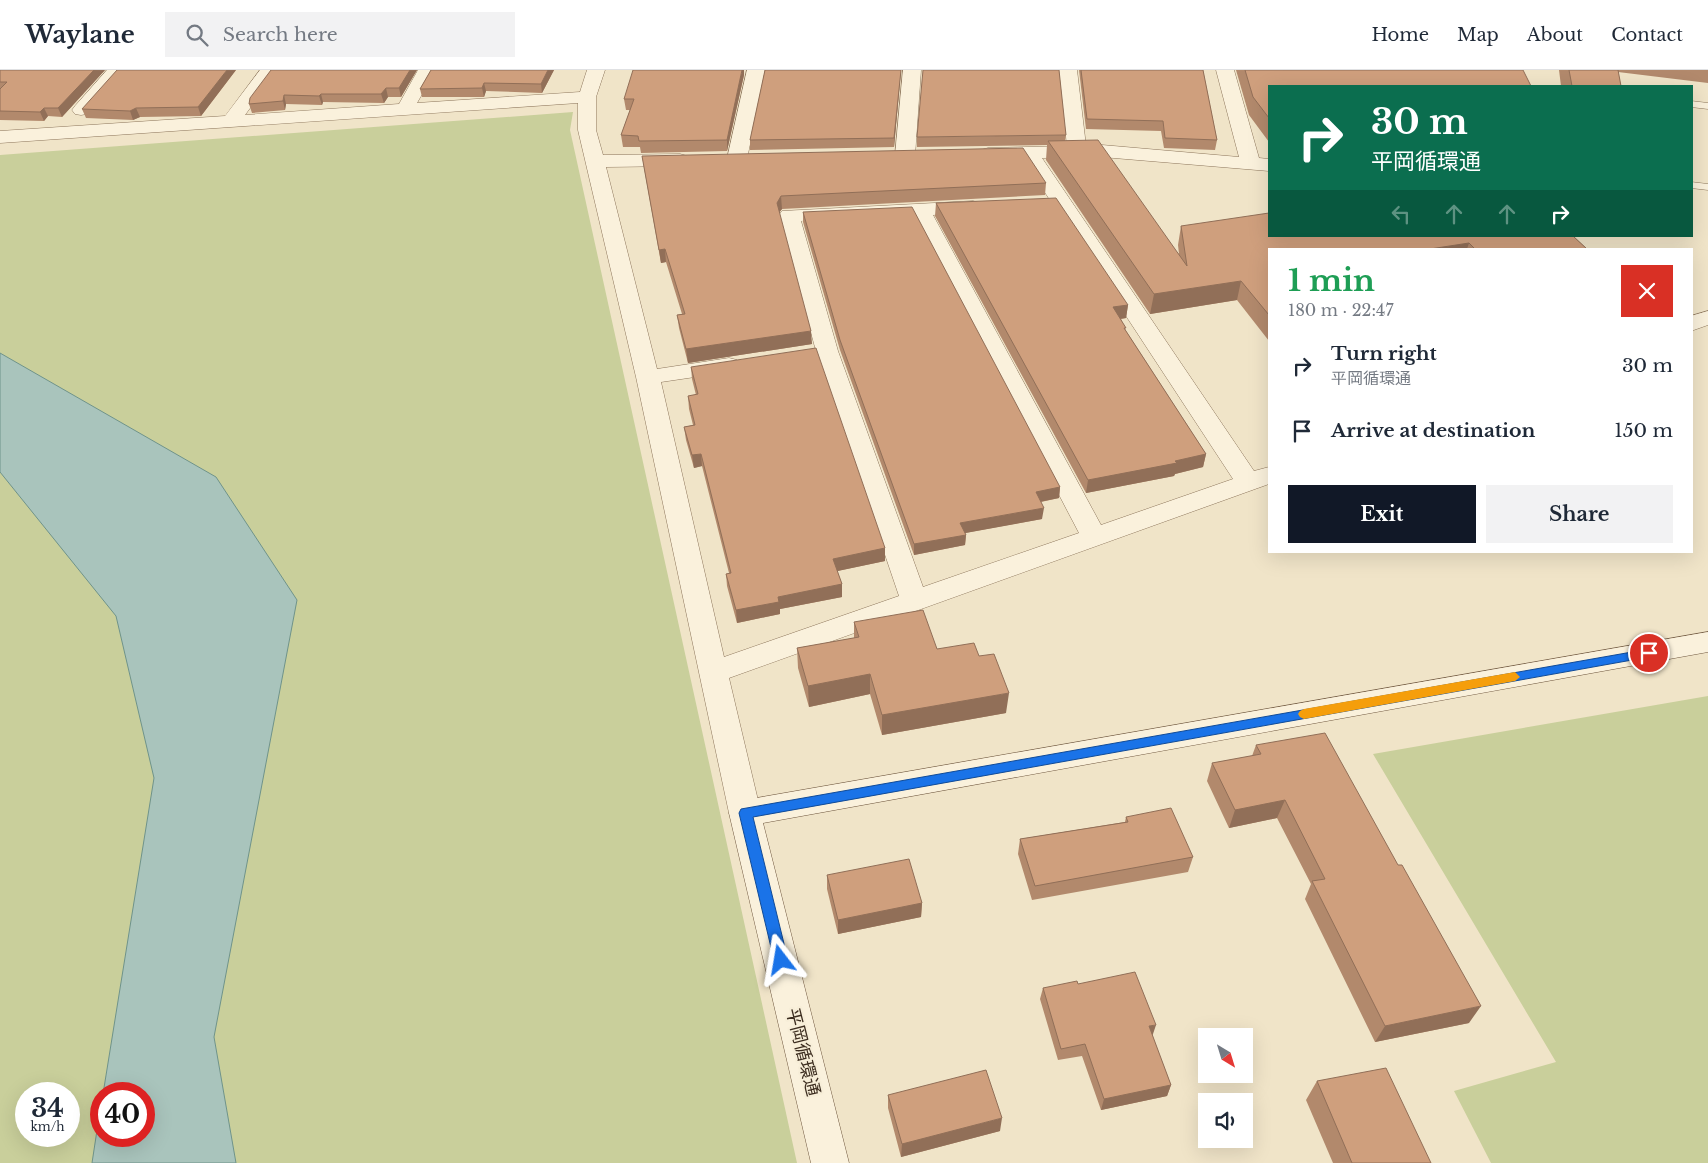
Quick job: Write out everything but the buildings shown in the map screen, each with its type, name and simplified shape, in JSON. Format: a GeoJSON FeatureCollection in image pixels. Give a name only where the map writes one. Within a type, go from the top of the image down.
{"type":"FeatureCollection","features":[{"type":"Feature","properties":{"kind":"street"},"geometry":{"type":"LineString","coordinates":[[62,131],[117,70]]}},
{"type":"Feature","properties":{"kind":"street"},"geometry":{"type":"LineString","coordinates":[[230,122],[269,70]]}},
{"type":"Feature","properties":{"kind":"street"},"geometry":{"type":"LineString","coordinates":[[405,109],[427,70]]}},
{"type":"Feature","properties":{"kind":"street","name":"平岡循環通"},"geometry":{"type":"LineString","coordinates":[[596,70],[587,97],[587,130],[648,377],[745,813],[830,1163]]}},
{"type":"Feature","properties":{"kind":"street"},"geometry":{"type":"LineString","coordinates":[[718,160],[756,70]]}},
{"type":"Feature","properties":{"kind":"street"},"geometry":{"type":"LineString","coordinates":[[885,156],[915,156],[912,70]]}},
{"type":"Feature","properties":{"kind":"street"},"geometry":{"type":"LineString","coordinates":[[1068,70],[1077,152]]}},
{"type":"Feature","properties":{"kind":"street"},"geometry":{"type":"LineString","coordinates":[[972,154],[1102,151],[1260,165],[1225,70]]}},
{"type":"Feature","properties":{"kind":"street"},"geometry":{"type":"LineString","coordinates":[[0,137],[62,131],[230,122],[587,97]]}},
{"type":"Feature","properties":{"kind":"street"},"geometry":{"type":"LineString","coordinates":[[714,672],[914,599],[1258,478],[1029,153]]}},
{"type":"Feature","properties":{"kind":"street"},"geometry":{"type":"LineString","coordinates":[[596,162],[756,159]]}},
{"type":"Feature","properties":{"kind":"street"},"geometry":{"type":"LineString","coordinates":[[1034,204],[1062,202]]}},
{"type":"Feature","properties":{"kind":"street"},"geometry":{"type":"LineString","coordinates":[[914,599],[818,352],[789,215],[996,206]]}},
{"type":"Feature","properties":{"kind":"street"},"geometry":{"type":"LineString","coordinates":[[920,210],[1094,537]]}},
{"type":"Feature","properties":{"kind":"street"},"geometry":{"type":"LineString","coordinates":[[1693,323],[1708,318]]}},
{"type":"Feature","properties":{"kind":"street"},"geometry":{"type":"LineString","coordinates":[[648,377],[752,362]]}},
{"type":"Feature","properties":{"kind":"street"},"geometry":{"type":"LineString","coordinates":[[745,813],[1708,642]]}},
{"type":"Feature","properties":{"kind":"lane"},"geometry":{"type":"LineString","coordinates":[[1693,104],[1708,106]]}},
{"type":"Feature","properties":{"kind":"lane"},"geometry":{"type":"LineString","coordinates":[[1693,184],[1708,187]]}},
{"type":"Feature","properties":{"kind":"green space"},"geometry":{"type":"Polygon","coordinates":[[[573,112],[570,130],[797,1163],[0,1163],[0,155],[573,112]]]}},
{"type":"Feature","properties":{"kind":"green space"},"geometry":{"type":"Polygon","coordinates":[[[1708,696],[1708,1163],[1491,1163],[1454,1091],[1556,1062],[1373,754],[1708,696]]]}},
{"type":"Feature","properties":{"kind":"water"},"geometry":{"type":"Polygon","coordinates":[[[0,353],[216,477],[297,600],[214,1037],[236,1163],[92,1163],[94,1147],[155,1147],[155,1082],[105,1082],[154,778],[116,616],[0,472],[0,353]]]}},
{"type":"Feature","properties":{"kind":"slow traffic"},"geometry":{"type":"LineString","coordinates":[[1304,714],[1515,677]]}},
{"type":"Feature","properties":{"kind":"route"},"geometry":{"type":"LineString","coordinates":[[781,960],[745,813],[1649,653]]}}]}
